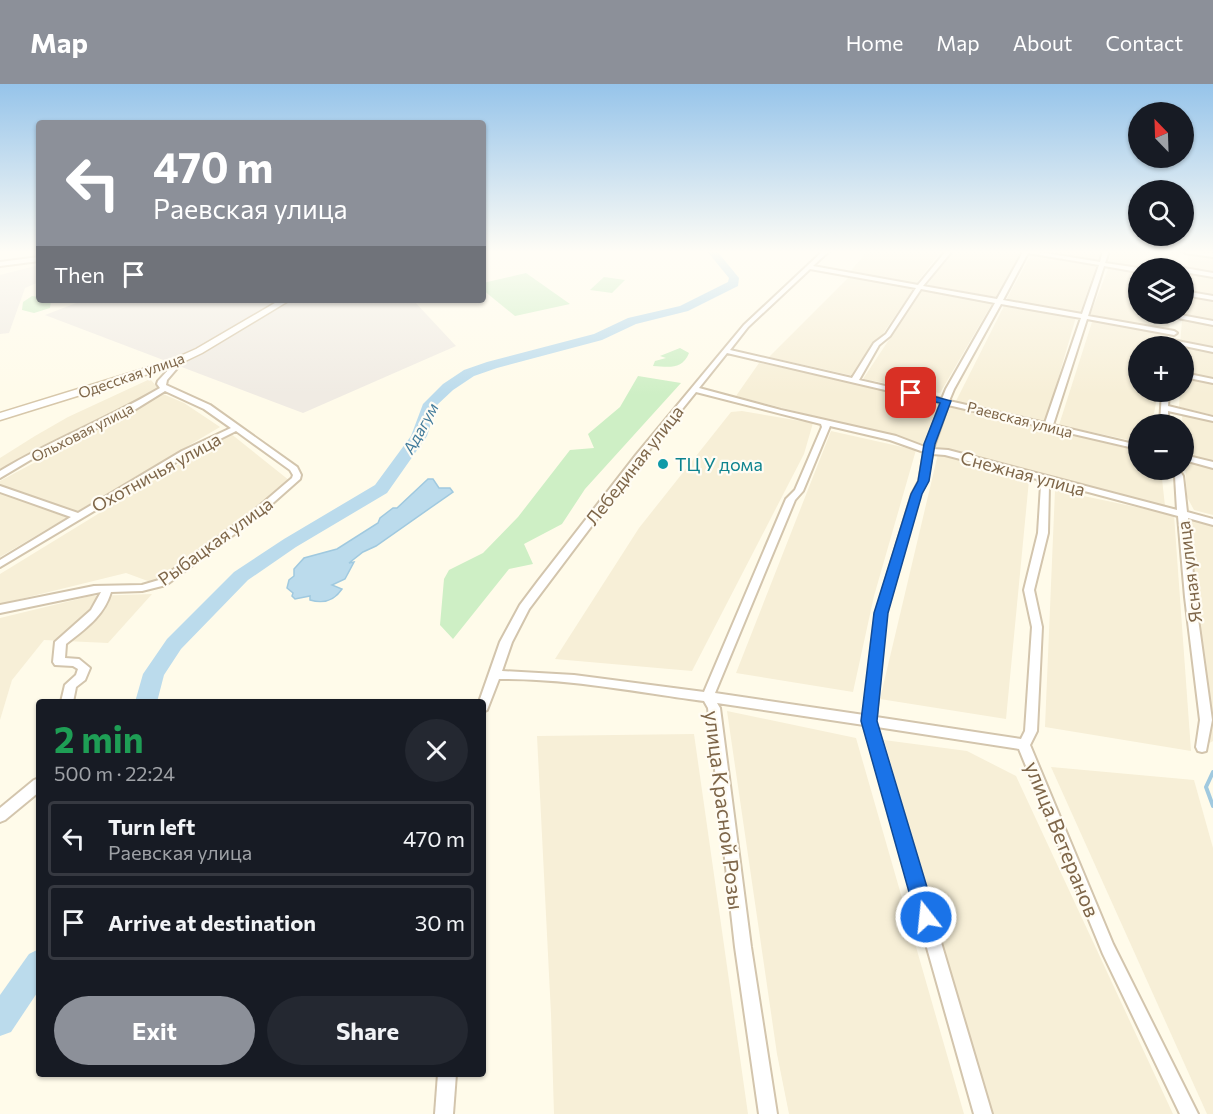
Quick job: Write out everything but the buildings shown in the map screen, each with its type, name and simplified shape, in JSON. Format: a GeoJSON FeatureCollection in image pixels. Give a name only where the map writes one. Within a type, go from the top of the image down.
{"type":"FeatureCollection","features":[{"type":"Feature","properties":{"kind":"main road","name":"Одесская улица"},"geometry":{"type":"LineString","coordinates":[[0,417],[173,363],[199,351],[281,303]]}},
{"type":"Feature","properties":{"kind":"street","name":"Лебединая улица"},"geometry":{"type":"LineString","coordinates":[[485,699],[506,642],[524,608],[542,583],[746,326],[775,299]]}},
{"type":"Feature","properties":{"kind":"street"},"geometry":{"type":"LineString","coordinates":[[855,379],[860,375],[876,344],[888,335],[911,299]]}},
{"type":"Feature","properties":{"kind":"street"},"geometry":{"type":"LineString","coordinates":[[996,299],[1174,333]]}},
{"type":"Feature","properties":{"kind":"street"},"geometry":{"type":"LineString","coordinates":[[1048,427],[1091,299]]}},
{"type":"Feature","properties":{"kind":"street"},"geometry":{"type":"LineString","coordinates":[[983,1114],[869,721],[881,613],[916,494],[923,481],[928,451],[954,382],[1001,300]]}},
{"type":"Feature","properties":{"kind":"street"},"geometry":{"type":"LineString","coordinates":[[1194,319],[1213,323]]}},
{"type":"Feature","properties":{"kind":"street"},"geometry":{"type":"LineString","coordinates":[[1173,336],[1174,324]]}},
{"type":"Feature","properties":{"kind":"street"},"geometry":{"type":"LineString","coordinates":[[1194,347],[1213,350]]}},
{"type":"Feature","properties":{"kind":"street","name":"Раевская улица"},"geometry":{"type":"LineString","coordinates":[[727,351],[855,379],[1128,445]]}},
{"type":"Feature","properties":{"kind":"street"},"geometry":{"type":"LineString","coordinates":[[173,363],[175,366],[173,371],[162,380],[161,384],[207,407],[236,428]]}},
{"type":"Feature","properties":{"kind":"street"},"geometry":{"type":"LineString","coordinates":[[1194,377],[1213,381]]}},
{"type":"Feature","properties":{"kind":"street","name":"Ольховая улица"},"geometry":{"type":"LineString","coordinates":[[0,475],[34,454],[128,410],[165,388]]}},
{"type":"Feature","properties":{"kind":"street","name":"Снежная улица"},"geometry":{"type":"LineString","coordinates":[[695,389],[780,412],[894,438],[928,451],[945,453],[1213,522]]}},
{"type":"Feature","properties":{"kind":"street"},"geometry":{"type":"LineString","coordinates":[[1165,402],[1165,414]]}},
{"type":"Feature","properties":{"kind":"street"},"geometry":{"type":"LineString","coordinates":[[1165,408],[1213,419]]}},
{"type":"Feature","properties":{"kind":"street","name":"улица Красной Розы"},"geometry":{"type":"LineString","coordinates":[[768,1114],[741,936],[714,708],[708,696],[791,500],[799,490],[826,427],[824,422]]}},
{"type":"Feature","properties":{"kind":"street","name":"Рыбацкая улица"},"geometry":{"type":"LineString","coordinates":[[0,609],[94,589],[141,588],[162,583],[253,516],[296,479],[297,475],[294,469],[236,428]]}},
{"type":"Feature","properties":{"kind":"street","name":"Охотничья улица"},"geometry":{"type":"LineString","coordinates":[[0,564],[185,453],[236,428]]}},
{"type":"Feature","properties":{"kind":"street"},"geometry":{"type":"LineString","coordinates":[[1194,460],[1213,465]]}},
{"type":"Feature","properties":{"kind":"street","name":"улица Ветеранов"},"geometry":{"type":"LineString","coordinates":[[1041,478],[1045,485],[1043,533],[1029,590],[1037,627],[1031,731],[1024,745],[1108,949],[1189,1114]]}},
{"type":"Feature","properties":{"kind":"street","name":"Ясная улица"},"geometry":{"type":"LineString","coordinates":[[1179,480],[1206,720],[1202,747]]}},
{"type":"Feature","properties":{"kind":"street","name":"Охотничья улица"},"geometry":{"type":"LineString","coordinates":[[0,489],[77,516]]}},
{"type":"Feature","properties":{"kind":"street"},"geometry":{"type":"LineString","coordinates":[[68,699],[71,685],[81,677],[84,668],[75,662],[59,662],[62,642],[93,616],[105,600],[107,589]]}},
{"type":"Feature","properties":{"kind":"street"},"geometry":{"type":"LineString","coordinates":[[493,675],[516,674],[558,678],[708,696],[1024,745]]}},
{"type":"Feature","properties":{"kind":"street"},"geometry":{"type":"LineString","coordinates":[[0,816],[36,786]]}},
{"type":"Feature","properties":{"kind":"street"},"geometry":{"type":"LineString","coordinates":[[444,1114],[447,1077]]}},
{"type":"Feature","properties":{"kind":"shaded area"},"geometry":{"type":"Polygon","coordinates":[[[0,299],[21,299],[9,333],[0,334],[0,299]]]}},
{"type":"Feature","properties":{"kind":"shaded area"},"geometry":{"type":"Polygon","coordinates":[[[827,299],[907,299],[854,376],[769,357],[827,299]]]}},
{"type":"Feature","properties":{"kind":"shaded area"},"geometry":{"type":"Polygon","coordinates":[[[916,299],[978,299],[993,302],[940,393],[863,379],[916,299]]]}},
{"type":"Feature","properties":{"kind":"shaded area"},"geometry":{"type":"Polygon","coordinates":[[[1007,299],[1085,299],[1080,313],[1007,299]]]}},
{"type":"Feature","properties":{"kind":"shaded area"},"geometry":{"type":"Polygon","coordinates":[[[1096,299],[1128,299],[1128,322],[1090,315],[1096,299]]]}},
{"type":"Feature","properties":{"kind":"shaded area"},"geometry":{"type":"Polygon","coordinates":[[[1194,299],[1213,299],[1213,415],[1179,407],[1179,402],[1194,402],[1194,336],[1181,336],[1182,324],[1194,324],[1194,299]]]}},
{"type":"Feature","properties":{"kind":"shaded area"},"geometry":{"type":"Polygon","coordinates":[[[76,303],[416,303],[456,346],[303,413],[45,315],[76,303]]]}},
{"type":"Feature","properties":{"kind":"shaded area"},"geometry":{"type":"Polygon","coordinates":[[[1005,304],[1076,317],[1045,424],[956,401],[1005,304]]]}},
{"type":"Feature","properties":{"kind":"shaded area"},"geometry":{"type":"Polygon","coordinates":[[[1093,319],[1167,335],[1128,336],[1128,402],[1156,402],[1154,414],[1128,414],[1128,440],[1059,425],[1093,319]]]}},
{"type":"Feature","properties":{"kind":"shaded area"},"geometry":{"type":"Polygon","coordinates":[[[1137,324],[1170,324],[1169,330],[1137,324]]]}},
{"type":"Feature","properties":{"kind":"shaded area"},"geometry":{"type":"Polygon","coordinates":[[[759,363],[871,386],[1128,449],[1128,480],[1162,480],[1165,506],[736,396],[759,363]]]}},
{"type":"Feature","properties":{"kind":"shaded area"},"geometry":{"type":"Polygon","coordinates":[[[150,379],[159,389],[0,469],[0,458],[35,436],[68,417],[150,379]]]}},
{"type":"Feature","properties":{"kind":"shaded area"},"geometry":{"type":"Polygon","coordinates":[[[163,394],[184,403],[220,427],[0,557],[0,481],[163,394]]]}},
{"type":"Feature","properties":{"kind":"shaded area"},"geometry":{"type":"Polygon","coordinates":[[[742,411],[813,423],[804,454],[692,671],[555,659],[639,528],[731,412],[742,411]]]}},
{"type":"Feature","properties":{"kind":"shaded area"},"geometry":{"type":"Polygon","coordinates":[[[1194,418],[1213,422],[1213,515],[1194,510],[1187,497],[1186,480],[1194,480],[1194,418]]]}},
{"type":"Feature","properties":{"kind":"shaded area"},"geometry":{"type":"Polygon","coordinates":[[[831,431],[916,450],[874,596],[853,692],[736,673],[831,431]]]}},
{"type":"Feature","properties":{"kind":"shaded area"},"geometry":{"type":"Polygon","coordinates":[[[230,433],[290,481],[248,518],[156,584],[126,573],[0,604],[0,574],[230,433]]]}},
{"type":"Feature","properties":{"kind":"shaded area"},"geometry":{"type":"Polygon","coordinates":[[[938,454],[1029,480],[1006,719],[880,699],[938,454]]]}},
{"type":"Feature","properties":{"kind":"shaded area"},"geometry":{"type":"Polygon","coordinates":[[[1055,490],[1174,515],[1191,751],[1045,727],[1055,490]]]}},
{"type":"Feature","properties":{"kind":"shaded area"},"geometry":{"type":"Polygon","coordinates":[[[1182,513],[1213,521],[1213,741],[1202,747],[1182,513]]]}},
{"type":"Feature","properties":{"kind":"shaded area"},"geometry":{"type":"Polygon","coordinates":[[[152,594],[108,643],[44,640],[12,680],[0,720],[0,618],[91,596],[152,594]]]}},
{"type":"Feature","properties":{"kind":"shaded area"},"geometry":{"type":"Polygon","coordinates":[[[727,711],[856,738],[964,1114],[789,1114],[777,1054],[727,711]]]}},
{"type":"Feature","properties":{"kind":"shaded area"},"geometry":{"type":"Polygon","coordinates":[[[694,734],[748,1114],[554,1114],[537,736],[694,734]]]}},
{"type":"Feature","properties":{"kind":"shaded area"},"geometry":{"type":"Polygon","coordinates":[[[884,740],[967,751],[1016,776],[1173,1114],[991,1114],[884,740]]]}},
{"type":"Feature","properties":{"kind":"shaded area"},"geometry":{"type":"Polygon","coordinates":[[[1051,767],[1194,780],[1213,848],[1213,1114],[1207,1114],[1051,767]]]}},
{"type":"Feature","properties":{"kind":"green space"},"geometry":{"type":"Polygon","coordinates":[[[27,299],[36,299],[36,303],[51,303],[50,308],[34,313],[22,310],[23,302],[27,299]]]}},
{"type":"Feature","properties":{"kind":"green space"},"geometry":{"type":"Polygon","coordinates":[[[494,299],[563,299],[570,304],[515,316],[494,299]]]}},
{"type":"Feature","properties":{"kind":"green space"},"geometry":{"type":"Polygon","coordinates":[[[680,348],[689,353],[679,365],[653,366],[655,361],[666,358],[660,356],[680,348]]]}},
{"type":"Feature","properties":{"kind":"green space"},"geometry":{"type":"Polygon","coordinates":[[[638,376],[681,383],[585,489],[562,524],[524,544],[533,564],[509,569],[453,639],[440,625],[444,579],[449,570],[483,553],[518,517],[570,450],[594,448],[588,434],[620,407],[638,376]]]}},
{"type":"Feature","properties":{"kind":"water"},"geometry":{"type":"Polygon","coordinates":[[[428,479],[433,479],[439,488],[450,488],[453,492],[349,563],[354,562],[345,579],[332,585],[342,589],[336,596],[320,602],[310,600],[310,596],[295,599],[292,596],[293,593],[287,588],[289,580],[294,576],[294,569],[304,558],[337,549],[378,523],[380,518],[393,508],[397,508],[428,479]]]}},
{"type":"Feature","properties":{"kind":"waterway","name":"Адагум"},"geometry":{"type":"LineString","coordinates":[[147,699],[154,674],[174,644],[241,576],[290,543],[381,489],[419,436],[430,404],[448,387],[469,373],[492,365],[598,337],[632,321],[684,309],[704,299]]}},
{"type":"Feature","properties":{"kind":"waterway"},"geometry":{"type":"LineString","coordinates":[[1213,772],[1206,787],[1213,806]]}},
{"type":"Feature","properties":{"kind":"waterway","name":"Адагум"},"geometry":{"type":"LineString","coordinates":[[0,1021],[36,968]]}},
{"type":"Feature","properties":{"kind":"place","name":"ТЦ У дома"},"geometry":{"type":"Point","coordinates":[663,464]}},
{"type":"Feature","properties":{"kind":"route"},"geometry":{"type":"LineString","coordinates":[[911,393],[946,401],[929,444],[923,481],[916,494],[890,589],[881,613],[869,721],[926,917]]}}]}
